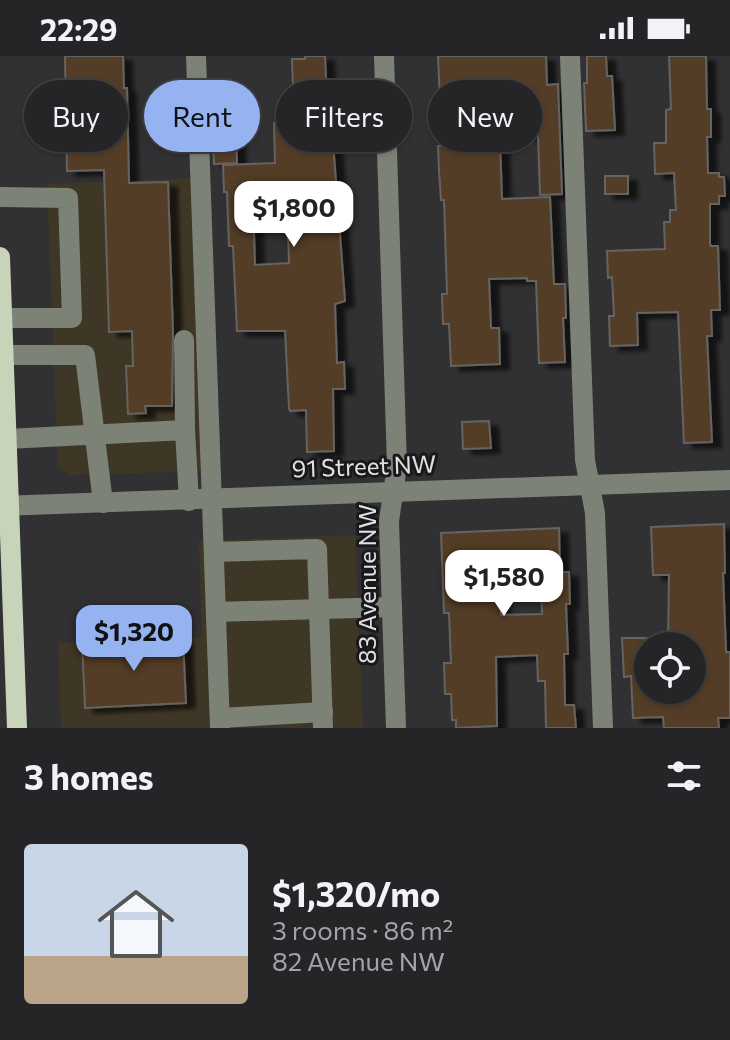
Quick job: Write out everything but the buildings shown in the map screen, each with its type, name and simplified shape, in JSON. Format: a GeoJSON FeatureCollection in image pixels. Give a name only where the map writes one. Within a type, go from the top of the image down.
{"type":"FeatureCollection","features":[{"type":"Feature","properties":{"kind":"main road"},"geometry":{"type":"LineString","coordinates":[[0,257],[7,439],[4,506],[17,728]]}},
{"type":"Feature","properties":{"kind":"street"},"geometry":{"type":"LineString","coordinates":[[196,56],[220,723],[323,720],[317,549],[214,552]]}},
{"type":"Feature","properties":{"kind":"street","name":"83 Avenue NW"},"geometry":{"type":"LineString","coordinates":[[384,56],[397,466],[389,521],[396,728]]}},
{"type":"Feature","properties":{"kind":"street"},"geometry":{"type":"LineString","coordinates":[[570,56],[585,460],[595,513],[603,728]]}},
{"type":"Feature","properties":{"kind":"street"},"geometry":{"type":"LineString","coordinates":[[0,197],[68,198],[72,318],[2,318]]}},
{"type":"Feature","properties":{"kind":"street"},"geometry":{"type":"LineString","coordinates":[[184,340],[189,501]]}},
{"type":"Feature","properties":{"kind":"street"},"geometry":{"type":"LineString","coordinates":[[4,355],[85,355],[103,503]]}},
{"type":"Feature","properties":{"kind":"street"},"geometry":{"type":"LineString","coordinates":[[7,439],[185,430]]}},
{"type":"Feature","properties":{"kind":"street","name":"91 Street NW"},"geometry":{"type":"LineString","coordinates":[[4,506],[730,480]]}},
{"type":"Feature","properties":{"kind":"street"},"geometry":{"type":"LineString","coordinates":[[216,612],[392,607]]}},
{"type":"Feature","properties":{"kind":"shaded area"},"geometry":{"type":"Polygon","coordinates":[[[195,178],[206,471],[71,475],[58,467],[47,184],[195,178]]]}},
{"type":"Feature","properties":{"kind":"shaded area"},"geometry":{"type":"Polygon","coordinates":[[[355,535],[363,728],[61,728],[58,643],[202,637],[199,541],[355,535]]]}}]}
